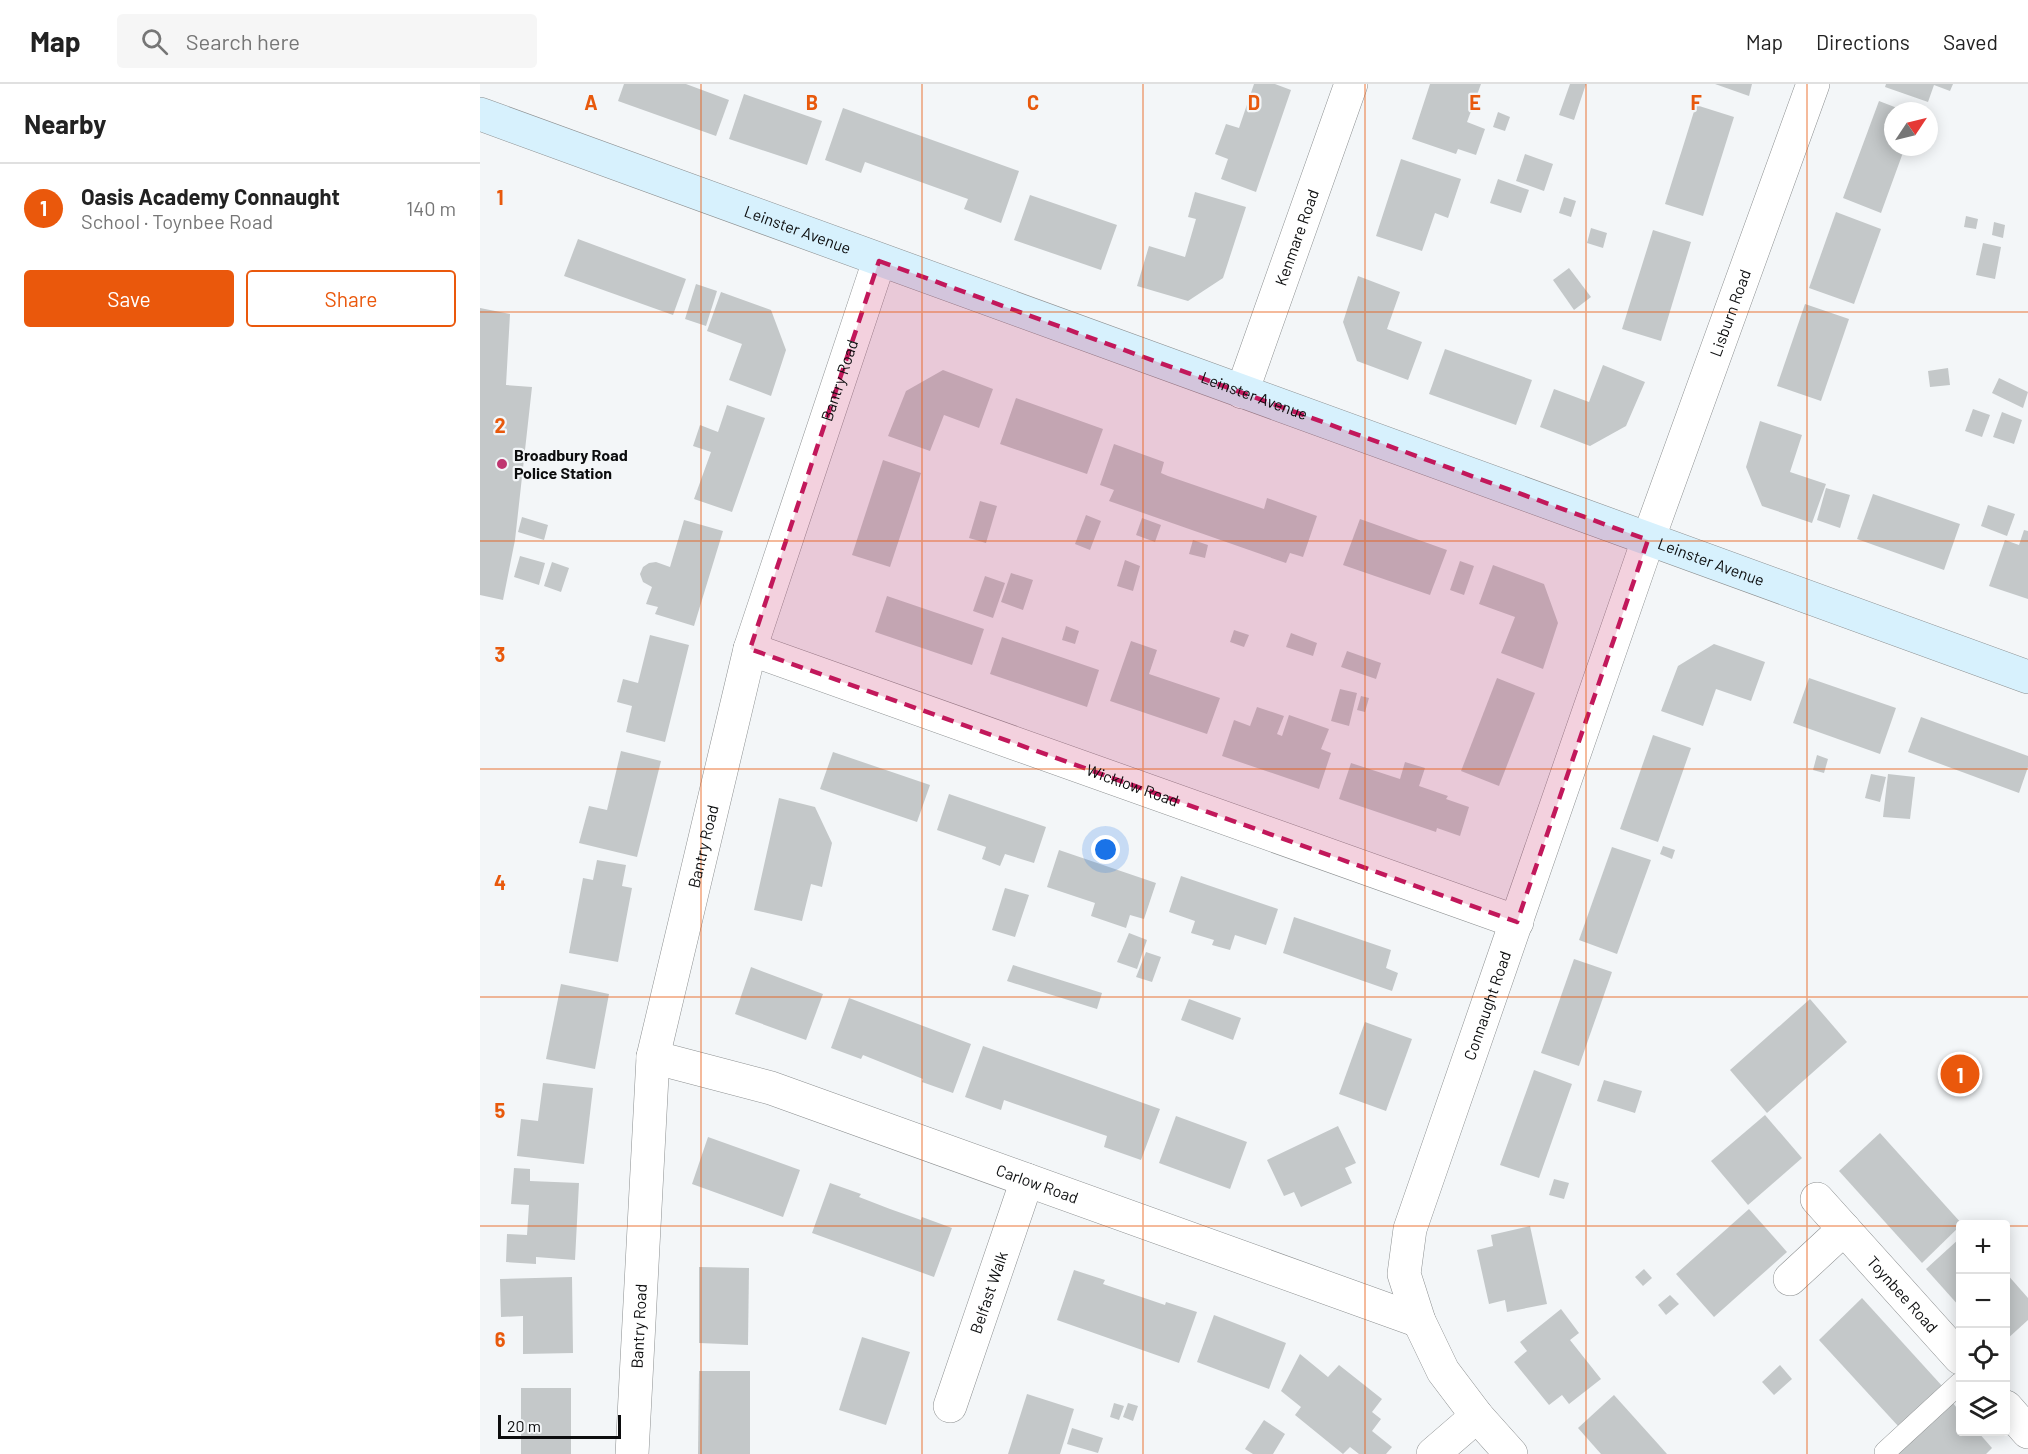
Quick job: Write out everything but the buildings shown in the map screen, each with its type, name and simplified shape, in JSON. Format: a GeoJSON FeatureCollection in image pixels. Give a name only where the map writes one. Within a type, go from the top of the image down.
{"type":"FeatureCollection","features":[{"type":"Feature","properties":{"kind":"street","name":"Kenmare Road"},"geometry":{"type":"LineString","coordinates":[[1242,392],[1351,84]]}},
{"type":"Feature","properties":{"kind":"street","name":"Lisburn Road"},"geometry":{"type":"LineString","coordinates":[[1648,540],[1813,84]]}},
{"type":"Feature","properties":{"kind":"street","name":"Leinster Avenue"},"geometry":{"type":"LineString","coordinates":[[480,114],[2028,678]]}},
{"type":"Feature","properties":{"kind":"street","name":"Bantry Road"},"geometry":{"type":"LineString","coordinates":[[632,1454],[653,1057],[750,650],[879,261]]}},
{"type":"Feature","properties":{"kind":"street","name":"Connaught Road"},"geometry":{"type":"LineString","coordinates":[[1511,1454],[1477,1416],[1443,1371],[1419,1321],[1404,1275],[1410,1229],[1648,540]]}},
{"type":"Feature","properties":{"kind":"street","name":"Wicklow Road"},"geometry":{"type":"LineString","coordinates":[[750,650],[1517,922]]}},
{"type":"Feature","properties":{"kind":"street","name":"Carlow Road"},"geometry":{"type":"LineString","coordinates":[[653,1057],[771,1088],[1419,1321]]}},
{"type":"Feature","properties":{"kind":"street","name":"Belfast Walk"},"geometry":{"type":"LineString","coordinates":[[950,1406],[1027,1180]]}},
{"type":"Feature","properties":{"kind":"street","name":"Toynbee Road"},"geometry":{"type":"LineString","coordinates":[[1817,1199],[1956,1354]]}},
{"type":"Feature","properties":{"kind":"street"},"geometry":{"type":"LineString","coordinates":[[1790,1279],[1844,1229]]}},
{"type":"Feature","properties":{"kind":"street"},"geometry":{"type":"LineString","coordinates":[[2010,1412],[2028,1432]]}},
{"type":"Feature","properties":{"kind":"street"},"geometry":{"type":"LineString","coordinates":[[1433,1454],[1477,1416]]}},
{"type":"Feature","properties":{"kind":"lane"},"geometry":{"type":"LineString","coordinates":[[1885,1452],[1956,1387]]}},
{"type":"Feature","properties":{"kind":"highlighted area"},"geometry":{"type":"Polygon","coordinates":[[[879,261],[1648,540],[1517,922],[750,649],[879,261]]]}},
{"type":"Feature","properties":{"kind":"place","name":"Broadbury Road Police Station"},"geometry":{"type":"Point","coordinates":[502,464]}},
{"type":"Feature","properties":{"kind":"place","name":"Oasis Academy Connaught"},"geometry":{"type":"Point","coordinates":[1960,1074]}}]}
